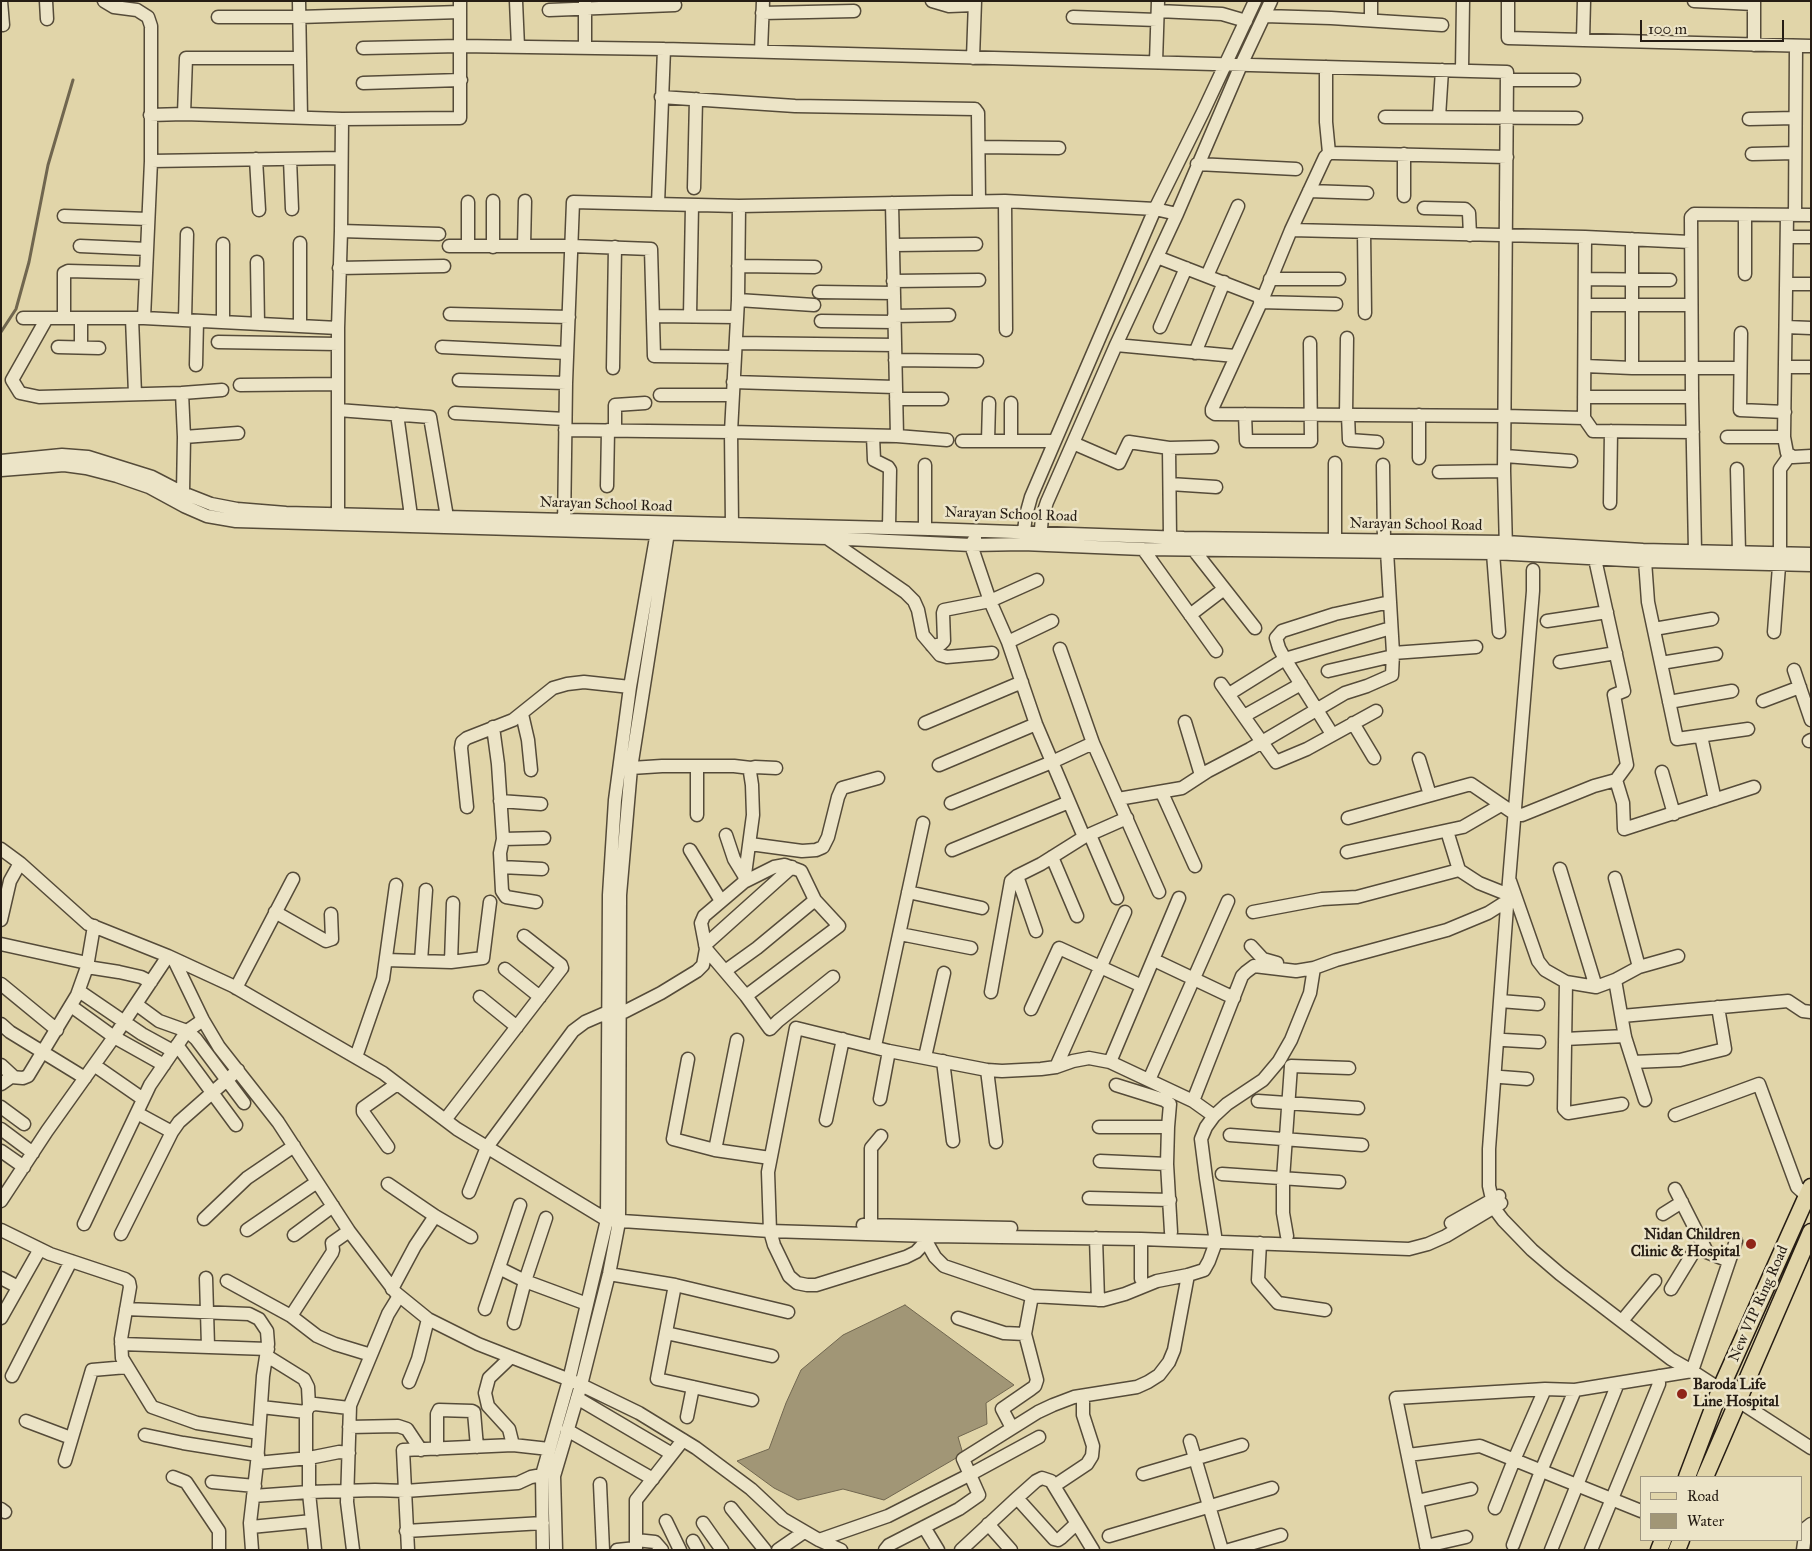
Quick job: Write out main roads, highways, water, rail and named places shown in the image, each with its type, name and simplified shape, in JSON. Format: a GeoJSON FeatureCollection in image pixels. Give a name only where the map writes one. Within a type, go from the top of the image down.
{"type":"FeatureCollection","features":[{"type":"Feature","properties":{"kind":"main road","name":"New VIP Ring Road"},"geometry":{"type":"LineString","coordinates":[[1687,1476],[1720,1390],[1809,1191]]}},
{"type":"Feature","properties":{"kind":"main road","name":"New VIP Ring Road"},"geometry":{"type":"LineString","coordinates":[[1705,1476],[1811,1232]]}},
{"type":"Feature","properties":{"kind":"water"},"geometry":{"type":"Polygon","coordinates":[[[905,1305],[1014,1385],[986,1403],[987,1424],[958,1437],[963,1454],[884,1500],[843,1489],[798,1500],[774,1488],[737,1461],[769,1449],[786,1403],[801,1370],[843,1335],[905,1305]]]}},
{"type":"Feature","properties":{"kind":"waterway"},"geometry":{"type":"LineString","coordinates":[[1,332],[16,309],[29,262],[48,165],[73,80]]}},
{"type":"Feature","properties":{"kind":"place","name":"Nidan Children Clinic & Hospital"},"geometry":{"type":"Point","coordinates":[1751,1244]}},
{"type":"Feature","properties":{"kind":"place","name":"Baroda Life Line Hospital"},"geometry":{"type":"Point","coordinates":[1682,1394]}}]}
